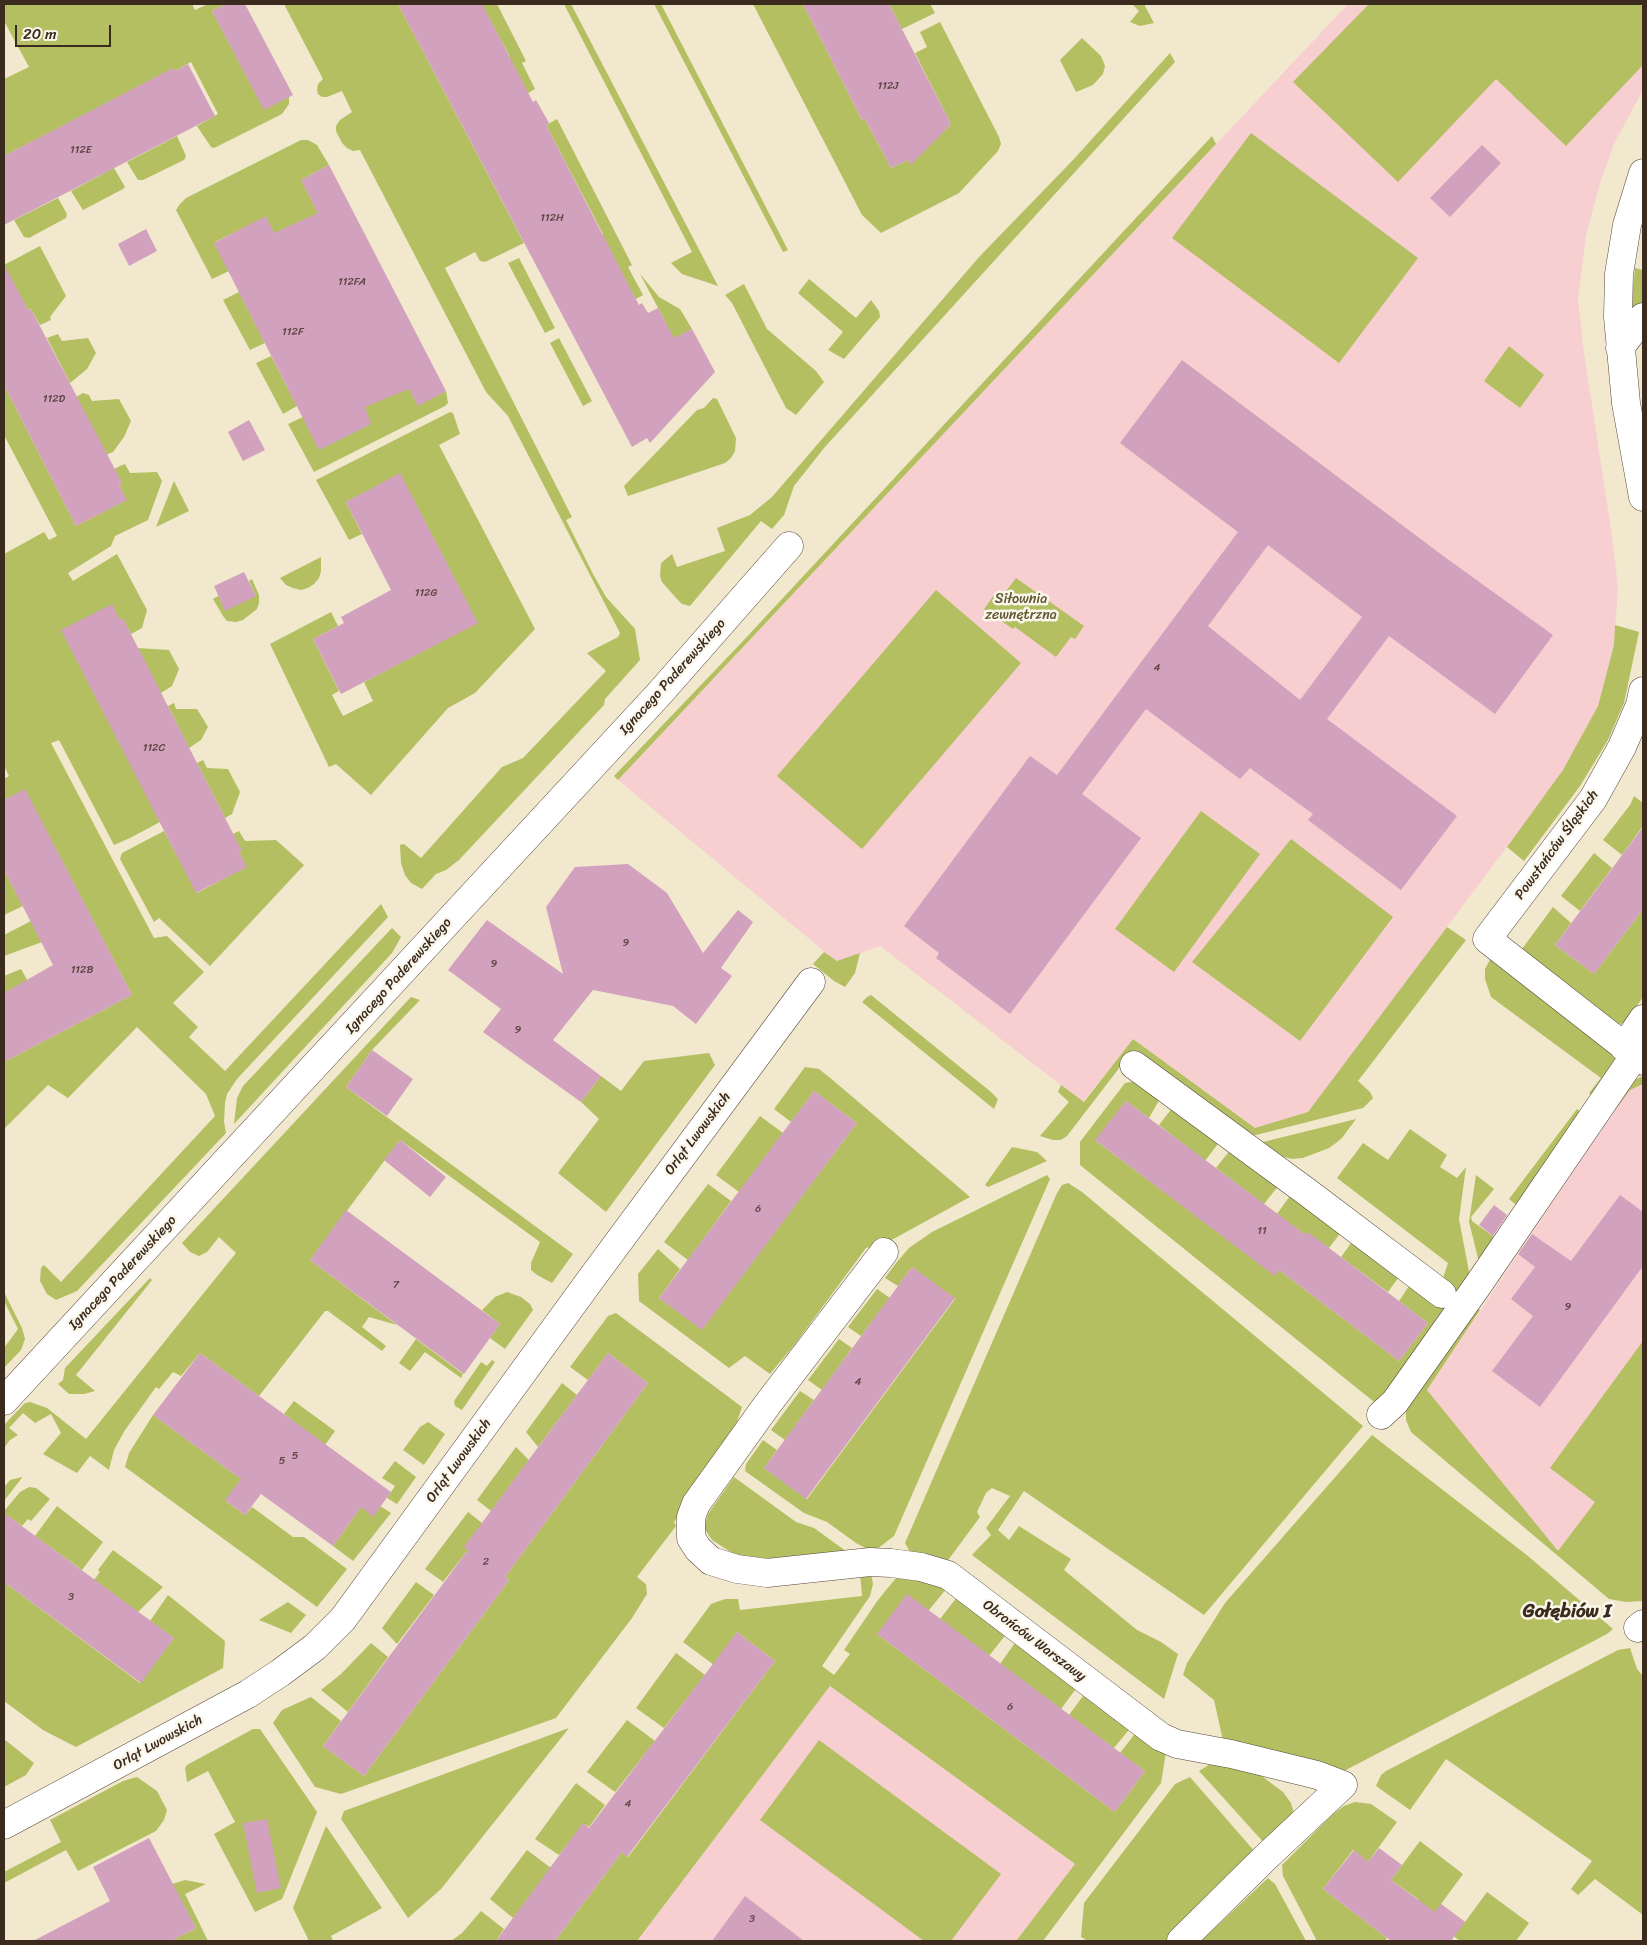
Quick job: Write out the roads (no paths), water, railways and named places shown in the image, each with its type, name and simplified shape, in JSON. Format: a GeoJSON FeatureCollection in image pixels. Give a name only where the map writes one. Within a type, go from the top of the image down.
{"type":"FeatureCollection","features":[{"type":"Feature","properties":{"kind":"street"},"geometry":{"type":"LineString","coordinates":[[1643,173],[1629,218],[1619,274],[1618,317],[1626,403],[1643,497]]}},
{"type":"Feature","properties":{"kind":"street"},"geometry":{"type":"LineString","coordinates":[[1620,348],[1643,317]]}},
{"type":"Feature","properties":{"kind":"street","name":"Ignacego Paderewskiego"},"geometry":{"type":"LineString","coordinates":[[4,1401],[670,682],[789,546]]}},
{"type":"Feature","properties":{"kind":"street","name":"Powstańców Śląskich"},"geometry":{"type":"LineString","coordinates":[[1634,1054],[1487,939],[1593,799],[1622,747],[1640,705],[1643,691]]}},
{"type":"Feature","properties":{"kind":"street","name":"Orląt Lwowskich"},"geometry":{"type":"LineString","coordinates":[[4,1825],[248,1694],[315,1646],[343,1619],[811,982]]}},
{"type":"Feature","properties":{"kind":"street"},"geometry":{"type":"LineString","coordinates":[[1381,1415],[1395,1402],[1478,1285],[1634,1054],[1643,1018]]}},
{"type":"Feature","properties":{"kind":"street"},"geometry":{"type":"LineString","coordinates":[[1134,1064],[1442,1294]]}},
{"type":"Feature","properties":{"kind":"street","name":"Obrońców Warszawy"},"geometry":{"type":"LineString","coordinates":[[884,1252],[767,1405],[696,1504],[691,1517],[691,1538],[698,1549],[711,1561],[737,1569],[767,1573],[870,1562],[921,1567],[948,1576],[1161,1737],[1177,1744],[1231,1754],[1317,1775],[1344,1785],[1266,1857],[1181,1941]]}},
{"type":"Feature","properties":{"kind":"district","name":"Gołębiów I"},"geometry":{"type":"Point","coordinates":[1567,1612]}},
{"type":"Feature","properties":{"kind":"park label","name":"Siłownia zewnętrzna"},"geometry":{"type":"Point","coordinates":[1021,608]}}]}
